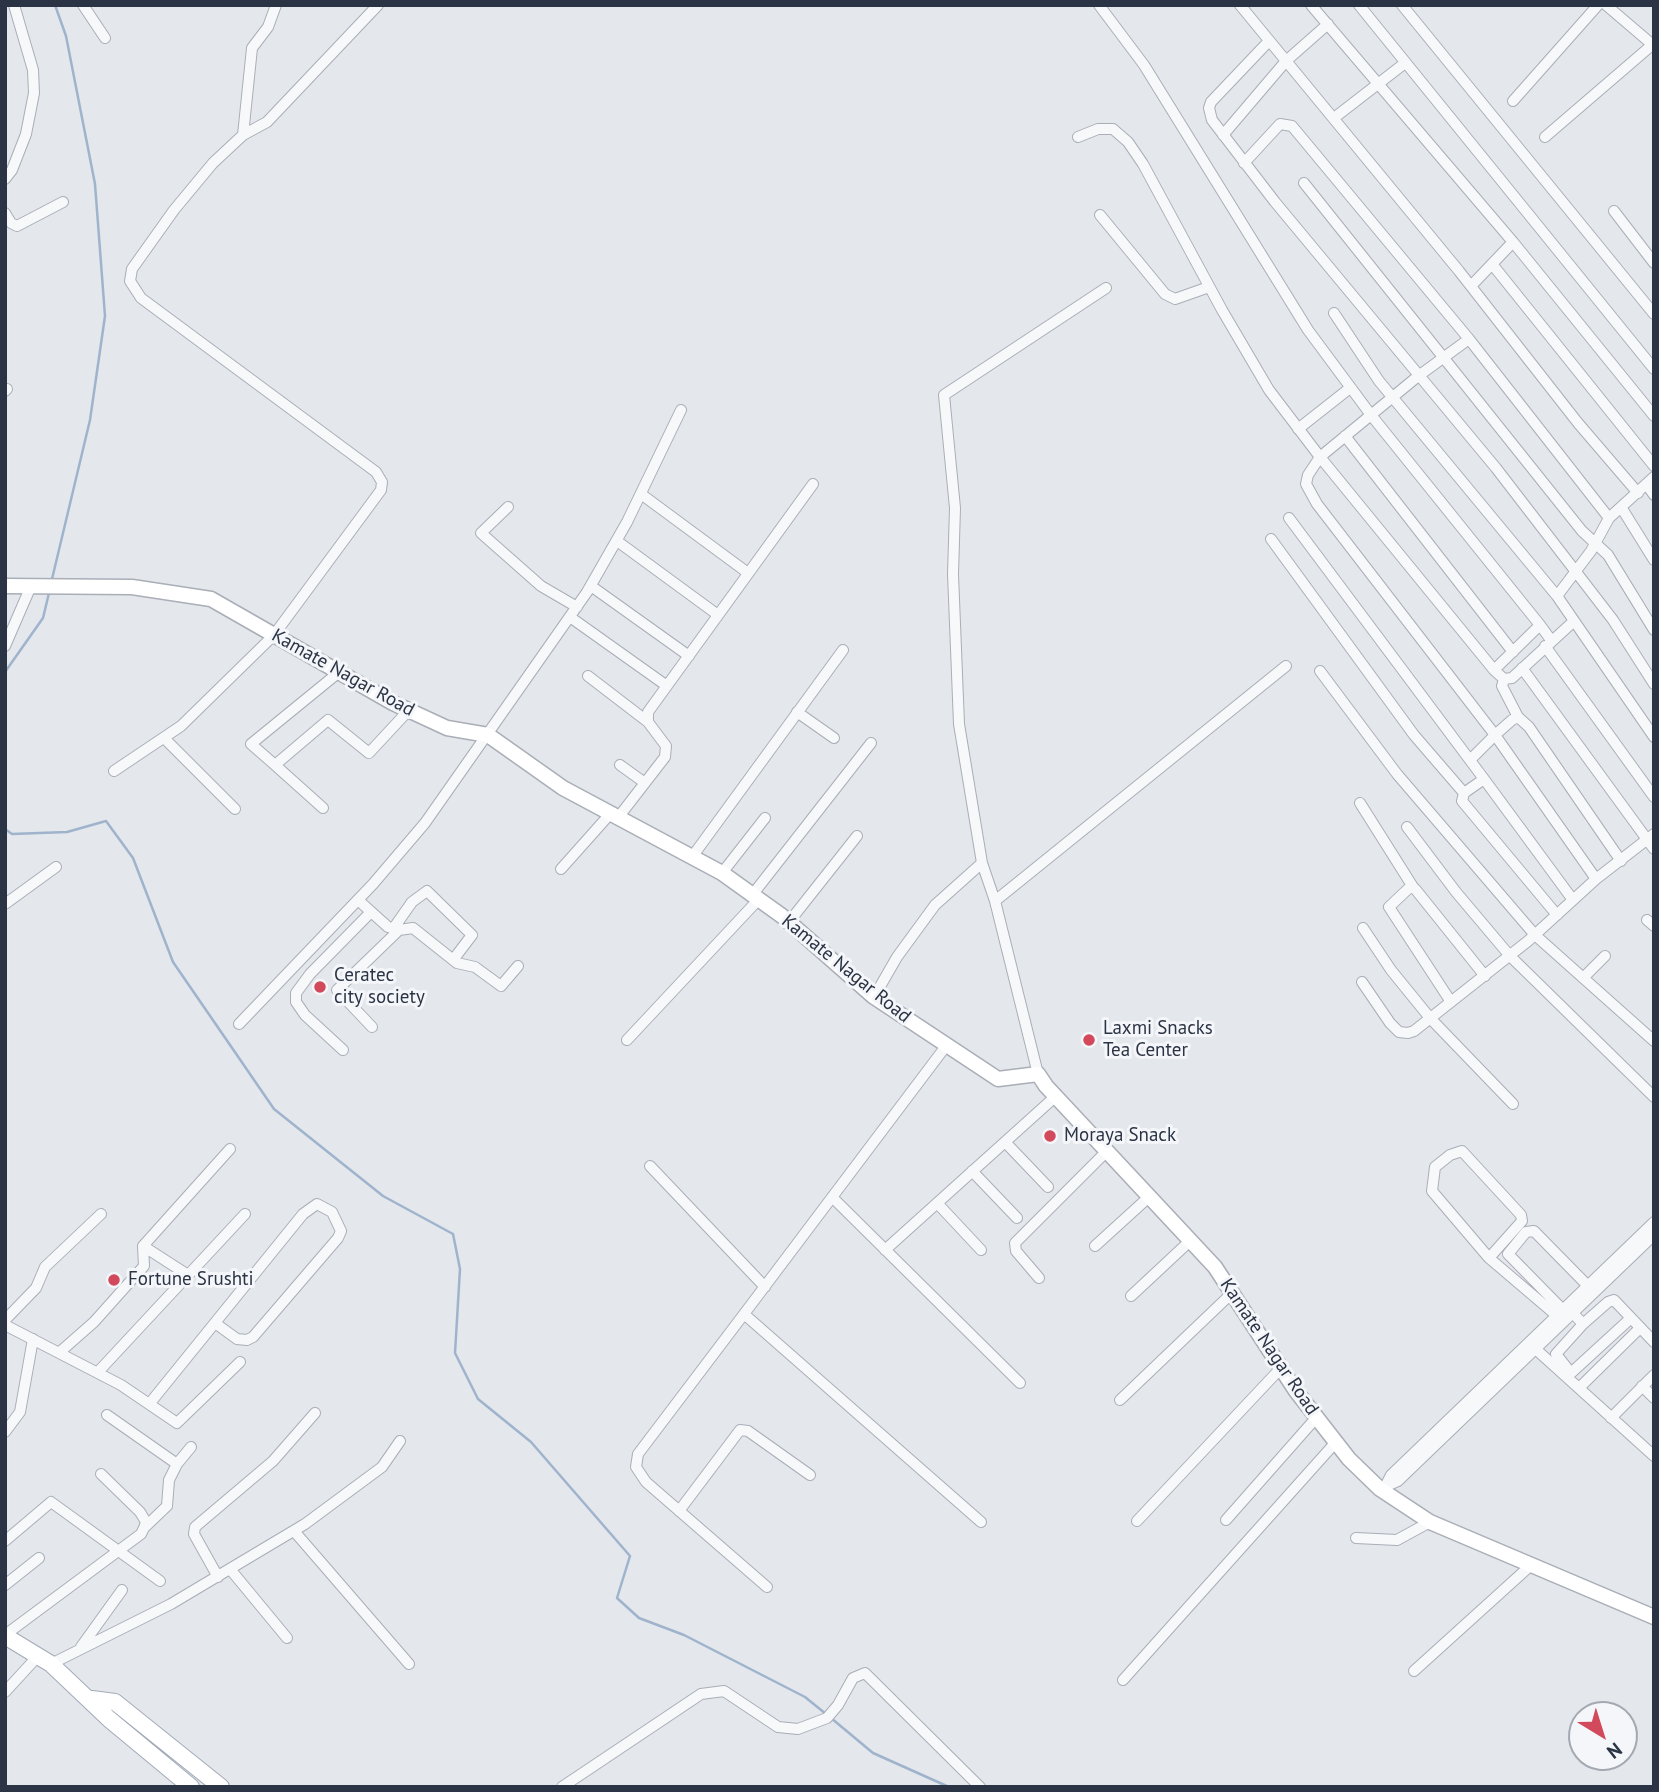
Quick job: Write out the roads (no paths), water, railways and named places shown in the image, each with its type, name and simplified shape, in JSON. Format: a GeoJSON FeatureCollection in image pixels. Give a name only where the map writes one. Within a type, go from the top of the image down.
{"type":"FeatureCollection","features":[{"type":"Feature","properties":{"kind":"main road"},"geometry":{"type":"LineString","coordinates":[[5,1636],[45,1660],[92,1699],[109,1719],[191,1787]]}},
{"type":"Feature","properties":{"kind":"main road"},"geometry":{"type":"LineString","coordinates":[[92,1699],[115,1702],[221,1787]]}},
{"type":"Feature","properties":{"kind":"street"},"geometry":{"type":"LineString","coordinates":[[5,179],[12,170],[26,134],[34,93],[33,70],[14,5]]}},
{"type":"Feature","properties":{"kind":"street"},"geometry":{"type":"LineString","coordinates":[[83,5],[105,38]]}},
{"type":"Feature","properties":{"kind":"street"},"geometry":{"type":"LineString","coordinates":[[243,135],[252,48],[268,27],[276,5]]}},
{"type":"Feature","properties":{"kind":"street"},"geometry":{"type":"LineString","coordinates":[[114,771],[164,738],[213,696],[274,635],[381,489],[380,476],[141,298],[130,281],[132,269],[174,210],[213,163],[243,135],[267,122],[377,5]]}},
{"type":"Feature","properties":{"kind":"street"},"geometry":{"type":"LineString","coordinates":[[1099,5],[1144,65],[1284,294],[1350,388],[1540,625],[1548,643],[1654,797]]}},
{"type":"Feature","properties":{"kind":"street"},"geometry":{"type":"LineString","coordinates":[[1240,5],[1471,286],[1578,423],[1638,493]]}},
{"type":"Feature","properties":{"kind":"street"},"geometry":{"type":"LineString","coordinates":[[1311,5],[1513,242],[1654,416]]}},
{"type":"Feature","properties":{"kind":"street"},"geometry":{"type":"LineString","coordinates":[[1359,5],[1654,369]]}},
{"type":"Feature","properties":{"kind":"street"},"geometry":{"type":"LineString","coordinates":[[1402,5],[1654,314]]}},
{"type":"Feature","properties":{"kind":"street"},"geometry":{"type":"LineString","coordinates":[[1513,101],[1598,5]]}},
{"type":"Feature","properties":{"kind":"street"},"geometry":{"type":"LineString","coordinates":[[1545,137],[1653,46],[1606,5]]}},
{"type":"Feature","properties":{"kind":"street"},"geometry":{"type":"LineString","coordinates":[[1223,135],[1286,61],[1328,24]]}},
{"type":"Feature","properties":{"kind":"street"},"geometry":{"type":"LineString","coordinates":[[1269,41],[1211,103],[1209,113],[1244,163],[1420,375],[1577,573],[1613,620],[1654,684]]}},
{"type":"Feature","properties":{"kind":"street"},"geometry":{"type":"LineString","coordinates":[[1334,118],[1405,62]]}},
{"type":"Feature","properties":{"kind":"street"},"geometry":{"type":"LineString","coordinates":[[1244,163],[1280,124],[1292,126],[1469,339],[1609,518]]}},
{"type":"Feature","properties":{"kind":"street"},"geometry":{"type":"LineString","coordinates":[[1078,137],[1098,129],[1113,128],[1128,142],[1143,164],[1209,287],[1269,390],[1320,457],[1494,670],[1504,679],[1512,678],[1574,621]]}},
{"type":"Feature","properties":{"kind":"street"},"geometry":{"type":"LineString","coordinates":[[1304,183],[1582,531],[1608,555],[1654,630]]}},
{"type":"Feature","properties":{"kind":"street"},"geometry":{"type":"LineString","coordinates":[[5,213],[11,223],[17,226],[63,202]]}},
{"type":"Feature","properties":{"kind":"street"},"geometry":{"type":"LineString","coordinates":[[1614,211],[1654,263]]}},
{"type":"Feature","properties":{"kind":"street"},"geometry":{"type":"LineString","coordinates":[[1100,215],[1166,294],[1175,299],[1209,287]]}},
{"type":"Feature","properties":{"kind":"street"},"geometry":{"type":"LineString","coordinates":[[1471,286],[1513,242]]}},
{"type":"Feature","properties":{"kind":"street"},"geometry":{"type":"LineString","coordinates":[[1492,264],[1654,467]]}},
{"type":"Feature","properties":{"kind":"street"},"geometry":{"type":"LineString","coordinates":[[1038,1074],[995,901],[982,863],[959,724],[953,574],[955,508],[943,395],[1106,288]]}},
{"type":"Feature","properties":{"kind":"street"},"geometry":{"type":"LineString","coordinates":[[1334,313],[1379,381],[1557,596],[1654,737]]}},
{"type":"Feature","properties":{"kind":"street"},"geometry":{"type":"LineString","coordinates":[[1469,339],[1420,375],[1320,457],[1306,484],[1317,504],[1495,735],[1596,879]]}},
{"type":"Feature","properties":{"kind":"street"},"geometry":{"type":"LineString","coordinates":[[1298,429],[1350,388]]}},
{"type":"Feature","properties":{"kind":"street"},"geometry":{"type":"LineString","coordinates":[[239,1024],[358,900],[425,823],[591,586],[617,541],[681,410]]}},
{"type":"Feature","properties":{"kind":"street"},"geometry":{"type":"LineString","coordinates":[[1345,436],[1513,652]]}},
{"type":"Feature","properties":{"kind":"street"},"geometry":{"type":"LineString","coordinates":[[1557,596],[1577,573],[1609,518],[1651,481]]}},
{"type":"Feature","properties":{"kind":"street"},"geometry":{"type":"LineString","coordinates":[[1651,481],[1654,495]]}},
{"type":"Feature","properties":{"kind":"street"},"geometry":{"type":"LineString","coordinates":[[648,722],[649,712],[667,685],[813,484]]}},
{"type":"Feature","properties":{"kind":"street"},"geometry":{"type":"LineString","coordinates":[[641,494],[748,573]]}},
{"type":"Feature","properties":{"kind":"street"},"geometry":{"type":"LineString","coordinates":[[508,507],[481,533],[541,586],[577,607]]}},
{"type":"Feature","properties":{"kind":"street"},"geometry":{"type":"LineString","coordinates":[[1621,507],[1654,560]]}},
{"type":"Feature","properties":{"kind":"street"},"geometry":{"type":"LineString","coordinates":[[1289,518],[1471,759],[1573,900]]}},
{"type":"Feature","properties":{"kind":"street"},"geometry":{"type":"LineString","coordinates":[[1271,540],[1414,735],[1464,793]]}},
{"type":"Feature","properties":{"kind":"street"},"geometry":{"type":"LineString","coordinates":[[617,541],[718,615]]}},
{"type":"Feature","properties":{"kind":"street","name":"Kamate Nagar Road"},"geometry":{"type":"LineString","coordinates":[[5,586],[132,587],[211,599],[408,711],[447,728],[488,735],[563,788],[722,873],[789,922],[874,997],[946,1046],[998,1079],[1024,1078],[1038,1074],[1215,1267],[1280,1369],[1336,1443],[1383,1486],[1430,1522],[1654,1617]]}},
{"type":"Feature","properties":{"kind":"street"},"geometry":{"type":"LineString","coordinates":[[5,646],[31,586]]}},
{"type":"Feature","properties":{"kind":"street"},"geometry":{"type":"LineString","coordinates":[[591,586],[689,656]]}},
{"type":"Feature","properties":{"kind":"street"},"geometry":{"type":"LineString","coordinates":[[570,617],[667,685]]}},
{"type":"Feature","properties":{"kind":"street"},"geometry":{"type":"LineString","coordinates":[[1494,670],[1540,625]]}},
{"type":"Feature","properties":{"kind":"street"},"geometry":{"type":"LineString","coordinates":[[692,857],[843,650]]}},
{"type":"Feature","properties":{"kind":"street"},"geometry":{"type":"LineString","coordinates":[[995,901],[1286,666]]}},
{"type":"Feature","properties":{"kind":"street"},"geometry":{"type":"LineString","coordinates":[[1362,982],[1399,1032],[1408,1034],[1510,956],[1596,879],[1651,842],[1522,668]]}},
{"type":"Feature","properties":{"kind":"street"},"geometry":{"type":"LineString","coordinates":[[1320,671],[1397,774],[1535,935],[1654,1041]]}},
{"type":"Feature","properties":{"kind":"street"},"geometry":{"type":"LineString","coordinates":[[323,808],[251,744],[338,673]]}},
{"type":"Feature","properties":{"kind":"street"},"geometry":{"type":"LineString","coordinates":[[561,869],[645,783],[665,757],[666,750],[648,722],[588,676]]}},
{"type":"Feature","properties":{"kind":"street"},"geometry":{"type":"LineString","coordinates":[[1504,679],[1502,686],[1518,717],[1529,727],[1621,861]]}},
{"type":"Feature","properties":{"kind":"street"},"geometry":{"type":"LineString","coordinates":[[275,765],[328,720],[369,753],[408,711]]}},
{"type":"Feature","properties":{"kind":"street"},"geometry":{"type":"LineString","coordinates":[[797,712],[834,738]]}},
{"type":"Feature","properties":{"kind":"street"},"geometry":{"type":"LineString","coordinates":[[1471,759],[1518,717]]}},
{"type":"Feature","properties":{"kind":"street"},"geometry":{"type":"LineString","coordinates":[[164,738],[235,809]]}},
{"type":"Feature","properties":{"kind":"street"},"geometry":{"type":"LineString","coordinates":[[627,1040],[756,897],[871,743]]}},
{"type":"Feature","properties":{"kind":"street"},"geometry":{"type":"LineString","coordinates":[[620,765],[645,783]]}},
{"type":"Feature","properties":{"kind":"street"},"geometry":{"type":"LineString","coordinates":[[1484,779],[1464,793],[1462,801],[1557,915]]}},
{"type":"Feature","properties":{"kind":"street"},"geometry":{"type":"LineString","coordinates":[[1360,803],[1413,887],[1485,976]]}},
{"type":"Feature","properties":{"kind":"street"},"geometry":{"type":"LineString","coordinates":[[722,873],[765,818]]}},
{"type":"Feature","properties":{"kind":"street"},"geometry":{"type":"LineString","coordinates":[[1407,827],[1456,892],[1510,956],[1654,1097]]}},
{"type":"Feature","properties":{"kind":"street"},"geometry":{"type":"LineString","coordinates":[[789,922],[857,836]]}},
{"type":"Feature","properties":{"kind":"street"},"geometry":{"type":"LineString","coordinates":[[874,997],[897,957],[935,905],[982,863]]}},
{"type":"Feature","properties":{"kind":"street"},"geometry":{"type":"LineString","coordinates":[[5,904],[56,867]]}},
{"type":"Feature","properties":{"kind":"street"},"geometry":{"type":"LineString","coordinates":[[1413,887],[1390,906],[1451,1002]]}},
{"type":"Feature","properties":{"kind":"street"},"geometry":{"type":"LineString","coordinates":[[372,1027],[337,990],[396,930],[412,902],[427,891],[472,935],[453,960]]}},
{"type":"Feature","properties":{"kind":"street"},"geometry":{"type":"LineString","coordinates":[[358,900],[396,930],[413,928],[453,960],[475,968],[501,986],[518,966]]}},
{"type":"Feature","properties":{"kind":"street"},"geometry":{"type":"LineString","coordinates":[[343,1050],[305,1015],[296,1002],[296,993],[310,974],[372,912]]}},
{"type":"Feature","properties":{"kind":"street"},"geometry":{"type":"LineString","coordinates":[[1363,928],[1391,970],[1430,1018],[1513,1104]]}},
{"type":"Feature","properties":{"kind":"street"},"geometry":{"type":"LineString","coordinates":[[1583,978],[1605,956]]}},
{"type":"Feature","properties":{"kind":"street"},"geometry":{"type":"LineString","coordinates":[[767,1587],[639,1474],[636,1459],[946,1046]]}},
{"type":"Feature","properties":{"kind":"street"},"geometry":{"type":"LineString","coordinates":[[885,1250],[1056,1096]]}},
{"type":"Feature","properties":{"kind":"street"},"geometry":{"type":"LineString","coordinates":[[1005,1142],[1048,1187]]}},
{"type":"Feature","properties":{"kind":"street"},"geometry":{"type":"LineString","coordinates":[[61,1351],[94,1322],[144,1266],[143,1246],[230,1149]]}},
{"type":"Feature","properties":{"kind":"street"},"geometry":{"type":"LineString","coordinates":[[1038,1278],[1016,1251],[1015,1243],[1107,1151]]}},
{"type":"Feature","properties":{"kind":"street"},"geometry":{"type":"LineString","coordinates":[[1489,1258],[1522,1221],[1521,1215],[1462,1152],[1450,1155],[1435,1167],[1432,1191],[1489,1258],[1583,1324]]}},
{"type":"Feature","properties":{"kind":"street"},"geometry":{"type":"LineString","coordinates":[[650,1166],[765,1287]]}},
{"type":"Feature","properties":{"kind":"street"},"geometry":{"type":"LineString","coordinates":[[972,1171],[1017,1218]]}},
{"type":"Feature","properties":{"kind":"street"},"geometry":{"type":"LineString","coordinates":[[1095,1245],[1150,1196]]}},
{"type":"Feature","properties":{"kind":"street"},"geometry":{"type":"LineString","coordinates":[[832,1197],[1020,1383]]}},
{"type":"Feature","properties":{"kind":"street"},"geometry":{"type":"LineString","coordinates":[[937,1203],[981,1250]]}},
{"type":"Feature","properties":{"kind":"street"},"geometry":{"type":"LineString","coordinates":[[150,1403],[303,1214],[317,1205],[332,1212],[341,1231],[338,1238],[253,1337],[247,1340],[237,1339],[215,1323]]}},
{"type":"Feature","properties":{"kind":"street"},"geometry":{"type":"LineString","coordinates":[[101,1214],[46,1267],[36,1287],[5,1323],[98,1372],[150,1403],[177,1423],[240,1362]]}},
{"type":"Feature","properties":{"kind":"street"},"geometry":{"type":"LineString","coordinates":[[98,1372],[245,1214]]}},
{"type":"Feature","properties":{"kind":"street"},"geometry":{"type":"LineString","coordinates":[[1383,1486],[1391,1475],[1463,1411],[1531,1345],[1587,1285],[1654,1222]]}},
{"type":"Feature","properties":{"kind":"street"},"geometry":{"type":"LineString","coordinates":[[1563,1312],[1508,1254],[1526,1232],[1535,1231],[1587,1285]]}},
{"type":"Feature","properties":{"kind":"street"},"geometry":{"type":"LineString","coordinates":[[1531,1345],[1563,1312],[1654,1235]]}},
{"type":"Feature","properties":{"kind":"street"},"geometry":{"type":"LineString","coordinates":[[1131,1296],[1191,1240]]}},
{"type":"Feature","properties":{"kind":"street"},"geometry":{"type":"LineString","coordinates":[[143,1246],[188,1275]]}},
{"type":"Feature","properties":{"kind":"street"},"geometry":{"type":"LineString","coordinates":[[1119,1400],[1231,1294]]}},
{"type":"Feature","properties":{"kind":"street"},"geometry":{"type":"LineString","coordinates":[[1631,1318],[1571,1373],[1556,1354],[1583,1324],[1611,1300],[1631,1318],[1654,1342]]}},
{"type":"Feature","properties":{"kind":"street"},"geometry":{"type":"LineString","coordinates":[[744,1314],[981,1522]]}},
{"type":"Feature","properties":{"kind":"street"},"geometry":{"type":"LineString","coordinates":[[1579,1388],[1640,1328]]}},
{"type":"Feature","properties":{"kind":"street"},"geometry":{"type":"LineString","coordinates":[[5,1432],[22,1405],[33,1339]]}},
{"type":"Feature","properties":{"kind":"street"},"geometry":{"type":"LineString","coordinates":[[1531,1345],[1654,1456]]}},
{"type":"Feature","properties":{"kind":"street"},"geometry":{"type":"LineString","coordinates":[[1138,1521],[1280,1369]]}},
{"type":"Feature","properties":{"kind":"street"},"geometry":{"type":"LineString","coordinates":[[1611,1418],[1654,1375]]}},
{"type":"Feature","properties":{"kind":"street"},"geometry":{"type":"LineString","coordinates":[[1642,1386],[1654,1398]]}},
{"type":"Feature","properties":{"kind":"street"},"geometry":{"type":"LineString","coordinates":[[218,1577],[194,1534],[195,1527],[273,1461],[315,1413]]}},
{"type":"Feature","properties":{"kind":"street"},"geometry":{"type":"LineString","coordinates":[[107,1415],[177,1464]]}},
{"type":"Feature","properties":{"kind":"street"},"geometry":{"type":"LineString","coordinates":[[1226,1520],[1317,1418]]}},
{"type":"Feature","properties":{"kind":"street"},"geometry":{"type":"LineString","coordinates":[[679,1511],[740,1430],[748,1431],[810,1475]]}},
{"type":"Feature","properties":{"kind":"street"},"geometry":{"type":"LineString","coordinates":[[5,1692],[45,1660],[81,1648],[171,1604],[294,1531],[382,1467],[400,1441]]}},
{"type":"Feature","properties":{"kind":"street"},"geometry":{"type":"LineString","coordinates":[[1123,1680],[1336,1443]]}},
{"type":"Feature","properties":{"kind":"street"},"geometry":{"type":"LineString","coordinates":[[5,1636],[117,1551],[167,1506],[167,1487],[177,1464],[191,1447]]}},
{"type":"Feature","properties":{"kind":"street"},"geometry":{"type":"LineString","coordinates":[[101,1474],[140,1511],[146,1522],[144,1528]]}},
{"type":"Feature","properties":{"kind":"street"},"geometry":{"type":"LineString","coordinates":[[5,1541],[51,1502],[160,1581]]}},
{"type":"Feature","properties":{"kind":"street"},"geometry":{"type":"LineString","coordinates":[[1356,1538],[1398,1540],[1430,1522]]}},
{"type":"Feature","properties":{"kind":"street"},"geometry":{"type":"LineString","coordinates":[[294,1531],[409,1664]]}},
{"type":"Feature","properties":{"kind":"street"},"geometry":{"type":"LineString","coordinates":[[5,1585],[39,1558]]}},
{"type":"Feature","properties":{"kind":"street"},"geometry":{"type":"LineString","coordinates":[[1414,1671],[1530,1566]]}},
{"type":"Feature","properties":{"kind":"street"},"geometry":{"type":"LineString","coordinates":[[230,1569],[287,1638]]}},
{"type":"Feature","properties":{"kind":"street"},"geometry":{"type":"LineString","coordinates":[[81,1648],[122,1590]]}},
{"type":"Feature","properties":{"kind":"street"},"geometry":{"type":"LineString","coordinates":[[562,1787],[701,1694],[713,1691],[734,1696],[761,1719],[778,1727],[798,1729],[830,1714],[853,1678],[865,1673],[980,1787]]}},
{"type":"Feature","properties":{"kind":"waterway"},"geometry":{"type":"LineString","coordinates":[[52,579],[90,420],[105,316],[95,184],[66,36],[55,5]]}},
{"type":"Feature","properties":{"kind":"waterway"},"geometry":{"type":"LineString","coordinates":[[5,672],[43,618],[49,593]]}},
{"type":"Feature","properties":{"kind":"waterway"},"geometry":{"type":"LineString","coordinates":[[5,829],[12,834],[67,832],[106,821],[133,858],[173,962],[274,1109],[383,1196],[453,1234],[460,1269],[455,1353],[478,1399],[531,1442],[630,1556],[617,1598],[639,1618],[684,1635],[805,1697],[826,1714]]}},
{"type":"Feature","properties":{"kind":"waterway"},"geometry":{"type":"LineString","coordinates":[[831,1718],[873,1753],[949,1787]]}},
{"type":"Feature","properties":{"kind":"place","name":"Ceratec city society"},"geometry":{"type":"Point","coordinates":[320,987]}},
{"type":"Feature","properties":{"kind":"place","name":"Laxmi Snacks Tea Center"},"geometry":{"type":"Point","coordinates":[1089,1040]}},
{"type":"Feature","properties":{"kind":"place","name":"Moraya Snack"},"geometry":{"type":"Point","coordinates":[1050,1136]}},
{"type":"Feature","properties":{"kind":"place","name":"Fortune Srushti"},"geometry":{"type":"Point","coordinates":[114,1280]}}]}
